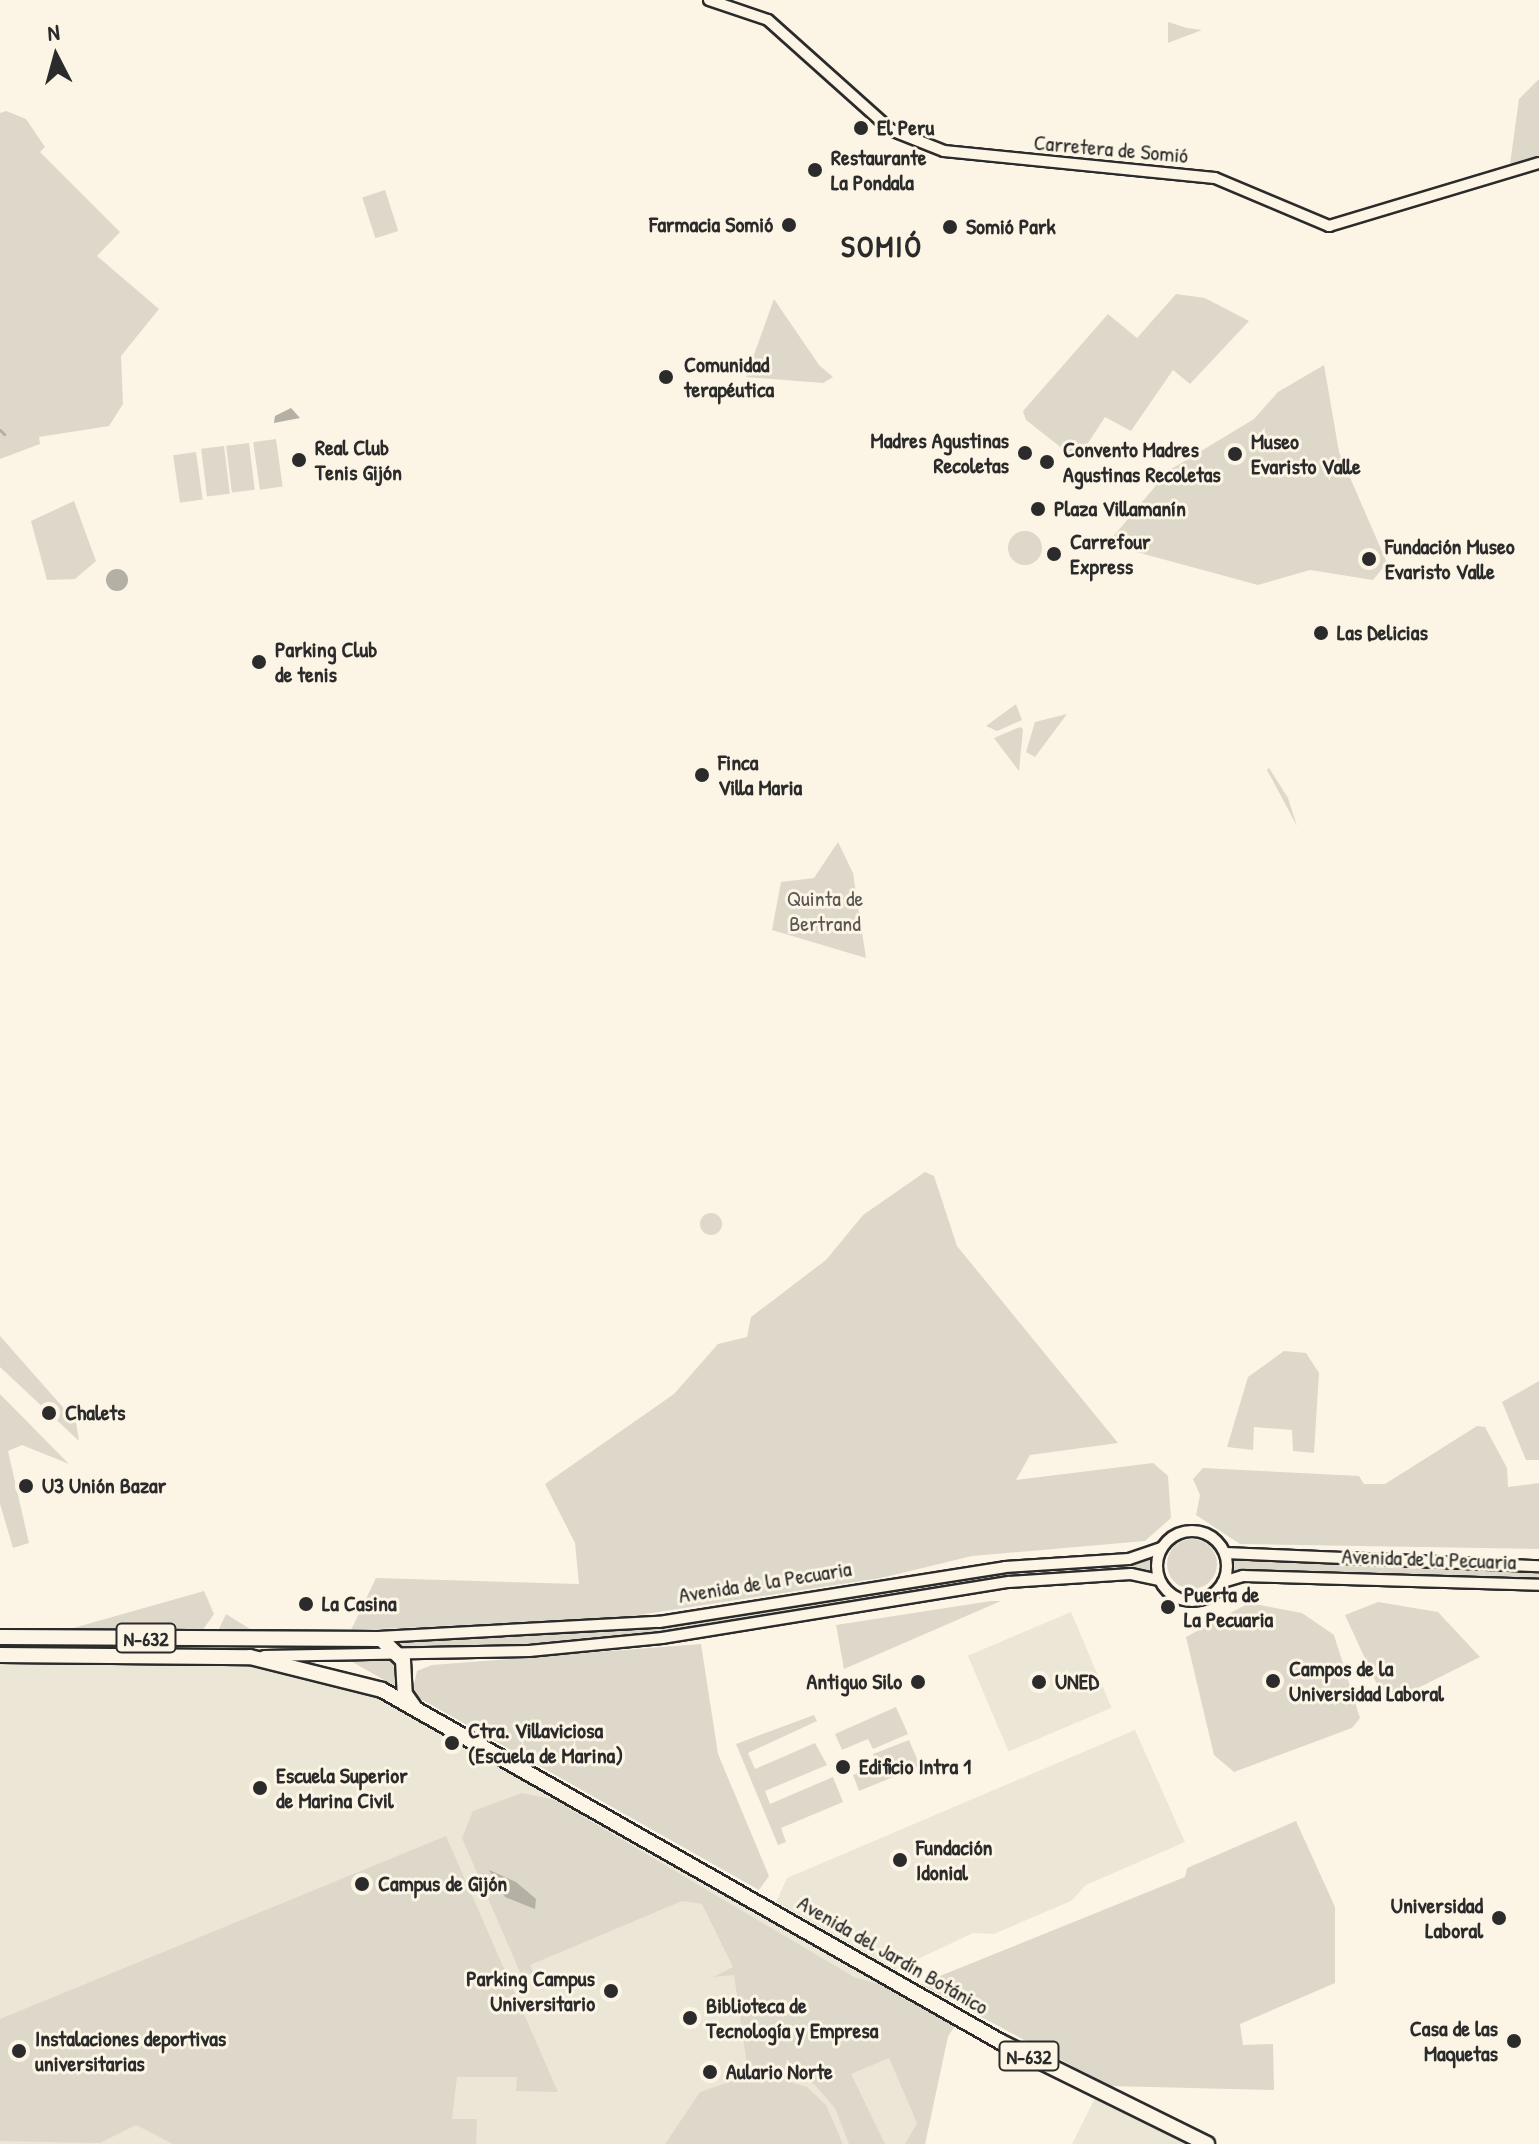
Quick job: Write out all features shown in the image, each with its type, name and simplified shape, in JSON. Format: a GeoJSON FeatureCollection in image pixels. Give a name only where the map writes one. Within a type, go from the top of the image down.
{"type":"FeatureCollection","features":[{"type":"Feature","properties":{"kind":"highway","name":"Avenida de la Pecuaria"},"geometry":{"type":"LineString","coordinates":[[0,1637],[372,1637],[400,1654]]}},
{"type":"Feature","properties":{"kind":"highway"},"geometry":{"type":"LineString","coordinates":[[400,1654],[406,1669],[405,1694],[415,1709]]}},
{"type":"Feature","properties":{"kind":"highway","name":"N-632"},"geometry":{"type":"LineString","coordinates":[[0,1655],[250,1657]]}},
{"type":"Feature","properties":{"kind":"highway","name":"Avenida del Jardín Botánico"},"geometry":{"type":"LineString","coordinates":[[250,1657],[382,1690],[1001,2042],[1207,2144]]}},
{"type":"Feature","properties":{"kind":"street","name":"Carretera de Somió"},"geometry":{"type":"LineString","coordinates":[[709,0],[768,20],[891,130],[944,151],[1215,178],[1329,226],[1539,163]]}},
{"type":"Feature","properties":{"kind":"street"},"geometry":{"type":"LineString","coordinates":[[1195,1530],[1225,1553],[1223,1582],[1193,1603],[1159,1580],[1161,1548],[1195,1530]]}},
{"type":"Feature","properties":{"kind":"street","name":"Avenida de la Pecuaria"},"geometry":{"type":"LineString","coordinates":[[372,1637],[659,1622],[1005,1567],[1129,1559],[1161,1548]]}},
{"type":"Feature","properties":{"kind":"street","name":"Avenida de la Pecuaria"},"geometry":{"type":"LineString","coordinates":[[1225,1553],[1539,1566]]}},
{"type":"Feature","properties":{"kind":"street","name":"Avenida de la Pecuaria"},"geometry":{"type":"LineString","coordinates":[[250,1657],[429,1655],[662,1638],[1009,1582],[1131,1574],[1159,1580]]}},
{"type":"Feature","properties":{"kind":"street","name":"Avenida de la Pecuaria"},"geometry":{"type":"LineString","coordinates":[[1223,1582],[1243,1576],[1539,1585]]}},
{"type":"Feature","properties":{"kind":"street","name":"Avenida de la Pecuaria"},"geometry":{"type":"LineString","coordinates":[[406,1669],[429,1655]]}},
{"type":"Feature","properties":{"kind":"shaded area"},"geometry":{"type":"Polygon","coordinates":[[[291,408],[300,418],[274,423],[275,416],[291,408]]]}},
{"type":"Feature","properties":{"kind":"shaded area"},"geometry":{"type":"Polygon","coordinates":[[[117,569],[125,572],[128,580],[125,588],[117,591],[109,588],[106,580],[109,572],[117,569]]]}},
{"type":"Feature","properties":{"kind":"shaded area","name":"UNED"},"geometry":{"type":"Polygon","coordinates":[[[1071,1612],[1112,1708],[1009,1751],[968,1656],[1071,1612]]]}},
{"type":"Feature","properties":{"kind":"shaded area","name":"Campus de Gijón"},"geometry":{"type":"Polygon","coordinates":[[[0,1655],[250,1657],[382,1690],[960,2019],[948,2036],[925,2144],[0,2144],[0,1655]]]}},
{"type":"Feature","properties":{"kind":"shaded area"},"geometry":{"type":"Polygon","coordinates":[[[1135,1730],[1185,1842],[1086,1885],[1071,1901],[994,1934],[973,1933],[895,1970],[776,1902],[787,1878],[1135,1730]]]}},
{"type":"Feature","properties":{"kind":"shaded area"},"geometry":{"type":"Polygon","coordinates":[[[489,1870],[516,1882],[536,1899],[535,1909],[505,1897],[489,1870]]]}},
{"type":"Feature","properties":{"kind":"shaded area"},"geometry":{"type":"Polygon","coordinates":[[[1099,2090],[1207,2144],[1072,2144],[1099,2090]]]}},
{"type":"Feature","properties":{"kind":"green space"},"geometry":{"type":"Polygon","coordinates":[[[1168,22],[1187,28],[1202,30],[1168,43],[1168,22]]]}},
{"type":"Feature","properties":{"kind":"green space"},"geometry":{"type":"Polygon","coordinates":[[[1539,79],[1539,156],[1510,164],[1519,99],[1539,79]]]}},
{"type":"Feature","properties":{"kind":"green space"},"geometry":{"type":"Polygon","coordinates":[[[6,111],[26,119],[45,147],[40,152],[120,232],[97,256],[159,309],[121,356],[123,404],[109,426],[39,437],[40,444],[0,459],[0,113],[6,111]]]}},
{"type":"Feature","properties":{"kind":"green space"},"geometry":{"type":"Polygon","coordinates":[[[385,190],[398,231],[375,238],[362,197],[385,190]]]}},
{"type":"Feature","properties":{"kind":"green space"},"geometry":{"type":"Polygon","coordinates":[[[1176,294],[1205,298],[1249,321],[1190,384],[1173,370],[1131,431],[1105,417],[1077,460],[1026,420],[1023,411],[1108,314],[1137,338],[1176,294]]]}},
{"type":"Feature","properties":{"kind":"green space"},"geometry":{"type":"Polygon","coordinates":[[[774,299],[819,365],[833,377],[823,383],[746,377],[774,299]]]}},
{"type":"Feature","properties":{"kind":"green space"},"geometry":{"type":"Polygon","coordinates":[[[1324,365],[1339,452],[1387,563],[1373,580],[1310,570],[1258,585],[1107,544],[1168,471],[1254,419],[1278,392],[1324,365]]]}},
{"type":"Feature","properties":{"kind":"green space"},"geometry":{"type":"Polygon","coordinates":[[[276,439],[283,487],[260,490],[253,442],[276,439]]]}},
{"type":"Feature","properties":{"kind":"green space"},"geometry":{"type":"Polygon","coordinates":[[[249,443],[255,490],[232,492],[226,446],[249,443]]]}},
{"type":"Feature","properties":{"kind":"green space"},"geometry":{"type":"Polygon","coordinates":[[[224,446],[230,494],[207,496],[201,449],[224,446]]]}},
{"type":"Feature","properties":{"kind":"green space"},"geometry":{"type":"Polygon","coordinates":[[[196,452],[203,500],[180,503],[173,455],[196,452]]]}},
{"type":"Feature","properties":{"kind":"green space"},"geometry":{"type":"Polygon","coordinates":[[[74,501],[96,561],[75,579],[47,580],[31,521],[74,501]]]}},
{"type":"Feature","properties":{"kind":"green space"},"geometry":{"type":"Polygon","coordinates":[[[1025,531],[1037,536],[1042,548],[1037,560],[1025,565],[1013,560],[1008,548],[1013,536],[1025,531]]]}},
{"type":"Feature","properties":{"kind":"green space"},"geometry":{"type":"Polygon","coordinates":[[[1016,704],[1022,720],[997,731],[986,726],[1016,704]]]}},
{"type":"Feature","properties":{"kind":"green space"},"geometry":{"type":"Polygon","coordinates":[[[1067,714],[1035,757],[1026,752],[1035,722],[1067,714]]]}},
{"type":"Feature","properties":{"kind":"green space"},"geometry":{"type":"Polygon","coordinates":[[[1020,727],[1023,729],[1019,771],[994,738],[1020,727]]]}},
{"type":"Feature","properties":{"kind":"green space"},"geometry":{"type":"Polygon","coordinates":[[[1269,768],[1288,798],[1297,826],[1267,770],[1269,768]]]}},
{"type":"Feature","properties":{"kind":"green space","name":"Quinta de Bertrand"},"geometry":{"type":"Polygon","coordinates":[[[838,842],[853,873],[866,958],[772,930],[781,882],[814,878],[838,842]]]}},
{"type":"Feature","properties":{"kind":"green space"},"geometry":{"type":"Polygon","coordinates":[[[925,1172],[934,1176],[957,1246],[1118,1443],[1030,1455],[1016,1480],[1153,1463],[1168,1476],[1171,1518],[1145,1541],[972,1556],[881,1578],[606,1620],[351,1630],[376,1578],[579,1584],[575,1543],[545,1484],[674,1394],[718,1344],[747,1337],[751,1317],[826,1260],[863,1215],[925,1172]]]}},
{"type":"Feature","properties":{"kind":"green space"},"geometry":{"type":"Polygon","coordinates":[[[711,1213],[719,1216],[722,1224],[719,1232],[711,1235],[703,1232],[700,1224],[703,1216],[711,1213]]]}},
{"type":"Feature","properties":{"kind":"green space"},"geometry":{"type":"Polygon","coordinates":[[[0,1336],[76,1422],[79,1441],[0,1367],[0,1336]]]}},
{"type":"Feature","properties":{"kind":"green space"},"geometry":{"type":"Polygon","coordinates":[[[1284,1351],[1306,1353],[1319,1373],[1314,1453],[1293,1451],[1292,1430],[1254,1427],[1253,1450],[1227,1447],[1248,1377],[1284,1351]]]}},
{"type":"Feature","properties":{"kind":"green space"},"geometry":{"type":"Polygon","coordinates":[[[1539,1381],[1539,1460],[1526,1460],[1502,1402],[1539,1381]]]}},
{"type":"Feature","properties":{"kind":"green space"},"geometry":{"type":"Polygon","coordinates":[[[0,1394],[69,1464],[22,1445],[8,1451],[29,1543],[13,1548],[0,1504],[0,1394]]]}},
{"type":"Feature","properties":{"kind":"green space"},"geometry":{"type":"Polygon","coordinates":[[[1477,1426],[1485,1427],[1507,1468],[1508,1487],[1539,1483],[1539,1549],[1240,1544],[1196,1515],[1200,1495],[1193,1479],[1203,1468],[1359,1476],[1364,1484],[1385,1484],[1477,1426]]]}},
{"type":"Feature","properties":{"kind":"green space"},"geometry":{"type":"Polygon","coordinates":[[[1192,1539],[1210,1546],[1217,1564],[1210,1582],[1192,1589],[1174,1582],[1167,1564],[1174,1546],[1192,1539]]]}},
{"type":"Feature","properties":{"kind":"green space"},"geometry":{"type":"Polygon","coordinates":[[[1161,1548],[1159,1580],[1009,1582],[529,1651],[322,1656],[291,1637],[659,1622],[906,1581],[1129,1559],[1161,1548]]]}},
{"type":"Feature","properties":{"kind":"green space"},"geometry":{"type":"Polygon","coordinates":[[[1225,1553],[1539,1566],[1539,1585],[1243,1576],[1223,1582],[1225,1553]]]}},
{"type":"Feature","properties":{"kind":"green space"},"geometry":{"type":"Polygon","coordinates":[[[204,1591],[214,1614],[202,1631],[63,1631],[204,1591]]]}},
{"type":"Feature","properties":{"kind":"green space"},"geometry":{"type":"Polygon","coordinates":[[[1001,1601],[844,1669],[836,1625],[1001,1601]]]}},
{"type":"Feature","properties":{"kind":"green space"},"geometry":{"type":"Polygon","coordinates":[[[1378,1602],[1438,1612],[1480,1657],[1386,1704],[1345,1615],[1378,1602]]]}},
{"type":"Feature","properties":{"kind":"green space","name":"Campos de la Universidad Laboral"},"geometry":{"type":"Polygon","coordinates":[[[1249,1603],[1302,1613],[1334,1635],[1360,1718],[1352,1728],[1234,1772],[1214,1755],[1186,1637],[1249,1603]]]}},
{"type":"Feature","properties":{"kind":"green space"},"geometry":{"type":"Polygon","coordinates":[[[226,1614],[258,1634],[217,1633],[226,1614]]]}},
{"type":"Feature","properties":{"kind":"green space"},"geometry":{"type":"Polygon","coordinates":[[[0,1642],[275,1642],[275,1647],[0,1647],[0,1642]]]}},
{"type":"Feature","properties":{"kind":"green space"},"geometry":{"type":"Polygon","coordinates":[[[701,1644],[718,1754],[769,1876],[759,1890],[412,1694],[417,1671],[432,1665],[701,1644]]]}},
{"type":"Feature","properties":{"kind":"green space"},"geometry":{"type":"Polygon","coordinates":[[[400,1659],[399,1684],[393,1685],[349,1660],[400,1659]]]}},
{"type":"Feature","properties":{"kind":"green space"},"geometry":{"type":"Polygon","coordinates":[[[896,1707],[908,1734],[873,1749],[868,1739],[842,1750],[835,1734],[896,1707]]]}},
{"type":"Feature","properties":{"kind":"green space"},"geometry":{"type":"Polygon","coordinates":[[[814,1715],[817,1721],[748,1753],[755,1769],[815,1743],[827,1765],[765,1791],[770,1804],[833,1777],[843,1802],[781,1828],[786,1842],[778,1845],[736,1744],[814,1715]]]}},
{"type":"Feature","properties":{"kind":"green space"},"geometry":{"type":"Polygon","coordinates":[[[909,1740],[920,1766],[859,1791],[853,1775],[877,1765],[873,1754],[909,1740]]]}},
{"type":"Feature","properties":{"kind":"green space"},"geometry":{"type":"Polygon","coordinates":[[[522,1793],[555,1800],[854,1977],[875,1983],[883,1974],[960,2019],[948,2036],[925,2144],[905,2144],[917,2123],[889,2058],[851,2074],[885,2144],[849,2144],[835,2108],[814,2084],[783,2069],[747,2065],[734,1975],[713,1977],[733,1967],[702,1904],[682,1901],[530,1965],[533,1972],[522,1977],[462,1838],[473,1811],[522,1793]]]}},
{"type":"Feature","properties":{"kind":"green space"},"geometry":{"type":"Polygon","coordinates":[[[1296,1821],[1335,1907],[1335,1983],[1240,2024],[1243,2045],[1273,2044],[1274,2090],[1110,2086],[920,1984],[1185,1877],[1187,1868],[1296,1821]]]}},
{"type":"Feature","properties":{"kind":"green space"},"geometry":{"type":"Polygon","coordinates":[[[446,1836],[558,2092],[516,2091],[517,2077],[457,2077],[452,2119],[477,2119],[476,2144],[173,2144],[136,2125],[100,2143],[0,2141],[0,2019],[446,1836]]]}},
{"type":"Feature","properties":{"kind":"green space"},"geometry":{"type":"Polygon","coordinates":[[[758,2072],[807,2087],[826,2105],[843,2144],[665,2144],[700,2092],[758,2072]]]}},
{"type":"Feature","properties":{"kind":"waterway"},"geometry":{"type":"LineString","coordinates":[[0,430],[4,434]]}},
{"type":"Feature","properties":{"kind":"place","name":"El Peru"},"geometry":{"type":"Point","coordinates":[861,128]}},
{"type":"Feature","properties":{"kind":"place","name":"Restaurante La Pondala"},"geometry":{"type":"Point","coordinates":[815,170]}},
{"type":"Feature","properties":{"kind":"place","name":"Farmacia Somió"},"geometry":{"type":"Point","coordinates":[789,225]}},
{"type":"Feature","properties":{"kind":"place","name":"Somió Park"},"geometry":{"type":"Point","coordinates":[950,227]}},
{"type":"Feature","properties":{"kind":"place","name":"Comunidad terapéutica"},"geometry":{"type":"Point","coordinates":[666,377]}},
{"type":"Feature","properties":{"kind":"place","name":"Madres Agustinas Recoletas"},"geometry":{"type":"Point","coordinates":[1025,453]}},
{"type":"Feature","properties":{"kind":"place","name":"Museo Evaristo Valle"},"geometry":{"type":"Point","coordinates":[1235,454]}},
{"type":"Feature","properties":{"kind":"place","name":"Real Club Tenis Gijón"},"geometry":{"type":"Point","coordinates":[299,460]}},
{"type":"Feature","properties":{"kind":"place","name":"Convento Madres Agustinas Recoletas"},"geometry":{"type":"Point","coordinates":[1047,462]}},
{"type":"Feature","properties":{"kind":"place","name":"Plaza Villamanín"},"geometry":{"type":"Point","coordinates":[1038,509]}},
{"type":"Feature","properties":{"kind":"place","name":"Carrefour Express"},"geometry":{"type":"Point","coordinates":[1054,554]}},
{"type":"Feature","properties":{"kind":"place","name":"Fundación Museo Evaristo Valle"},"geometry":{"type":"Point","coordinates":[1369,559]}},
{"type":"Feature","properties":{"kind":"place","name":"Las Delicias"},"geometry":{"type":"Point","coordinates":[1321,633]}},
{"type":"Feature","properties":{"kind":"place","name":"Parking Club de tenis"},"geometry":{"type":"Point","coordinates":[259,662]}},
{"type":"Feature","properties":{"kind":"place","name":"Finca Villa Maria"},"geometry":{"type":"Point","coordinates":[702,775]}},
{"type":"Feature","properties":{"kind":"place","name":"Chalets"},"geometry":{"type":"Point","coordinates":[49,1413]}},
{"type":"Feature","properties":{"kind":"place","name":"U3 Unión Bazar"},"geometry":{"type":"Point","coordinates":[26,1486]}},
{"type":"Feature","properties":{"kind":"place","name":"La Casina"},"geometry":{"type":"Point","coordinates":[306,1604]}},
{"type":"Feature","properties":{"kind":"place","name":"Puerta de La Pecuaria"},"geometry":{"type":"Point","coordinates":[1168,1607]}},
{"type":"Feature","properties":{"kind":"place","name":"Campos de la Universidad Laboral"},"geometry":{"type":"Point","coordinates":[1273,1681]}},
{"type":"Feature","properties":{"kind":"place","name":"Antiguo Silo"},"geometry":{"type":"Point","coordinates":[918,1682]}},
{"type":"Feature","properties":{"kind":"place","name":"UNED"},"geometry":{"type":"Point","coordinates":[1039,1682]}},
{"type":"Feature","properties":{"kind":"place","name":"Ctra. Villaviciosa (Escuela de Marina)"},"geometry":{"type":"Point","coordinates":[452,1743]}},
{"type":"Feature","properties":{"kind":"place","name":"Edificio Intra 1"},"geometry":{"type":"Point","coordinates":[843,1767]}},
{"type":"Feature","properties":{"kind":"place","name":"Escuela Superior de Marina Civil"},"geometry":{"type":"Point","coordinates":[260,1788]}},
{"type":"Feature","properties":{"kind":"place","name":"Fundación Idonial"},"geometry":{"type":"Point","coordinates":[900,1860]}},
{"type":"Feature","properties":{"kind":"place","name":"Campus de Gijón"},"geometry":{"type":"Point","coordinates":[362,1884]}},
{"type":"Feature","properties":{"kind":"place","name":"Universidad Laboral"},"geometry":{"type":"Point","coordinates":[1499,1918]}},
{"type":"Feature","properties":{"kind":"place","name":"Parking Campus Universitario"},"geometry":{"type":"Point","coordinates":[611,1991]}},
{"type":"Feature","properties":{"kind":"place","name":"Biblioteca de Tecnología y Empresa"},"geometry":{"type":"Point","coordinates":[690,2018]}},
{"type":"Feature","properties":{"kind":"place","name":"Casa de las Maquetas"},"geometry":{"type":"Point","coordinates":[1514,2041]}},
{"type":"Feature","properties":{"kind":"place","name":"Instalaciones deportivas universitarias"},"geometry":{"type":"Point","coordinates":[19,2051]}},
{"type":"Feature","properties":{"kind":"place","name":"Aulario Norte"},"geometry":{"type":"Point","coordinates":[710,2072]}},
{"type":"Feature","properties":{"kind":"district","name":"SOMIÓ"},"geometry":{"type":"Point","coordinates":[882,246]}}]}
